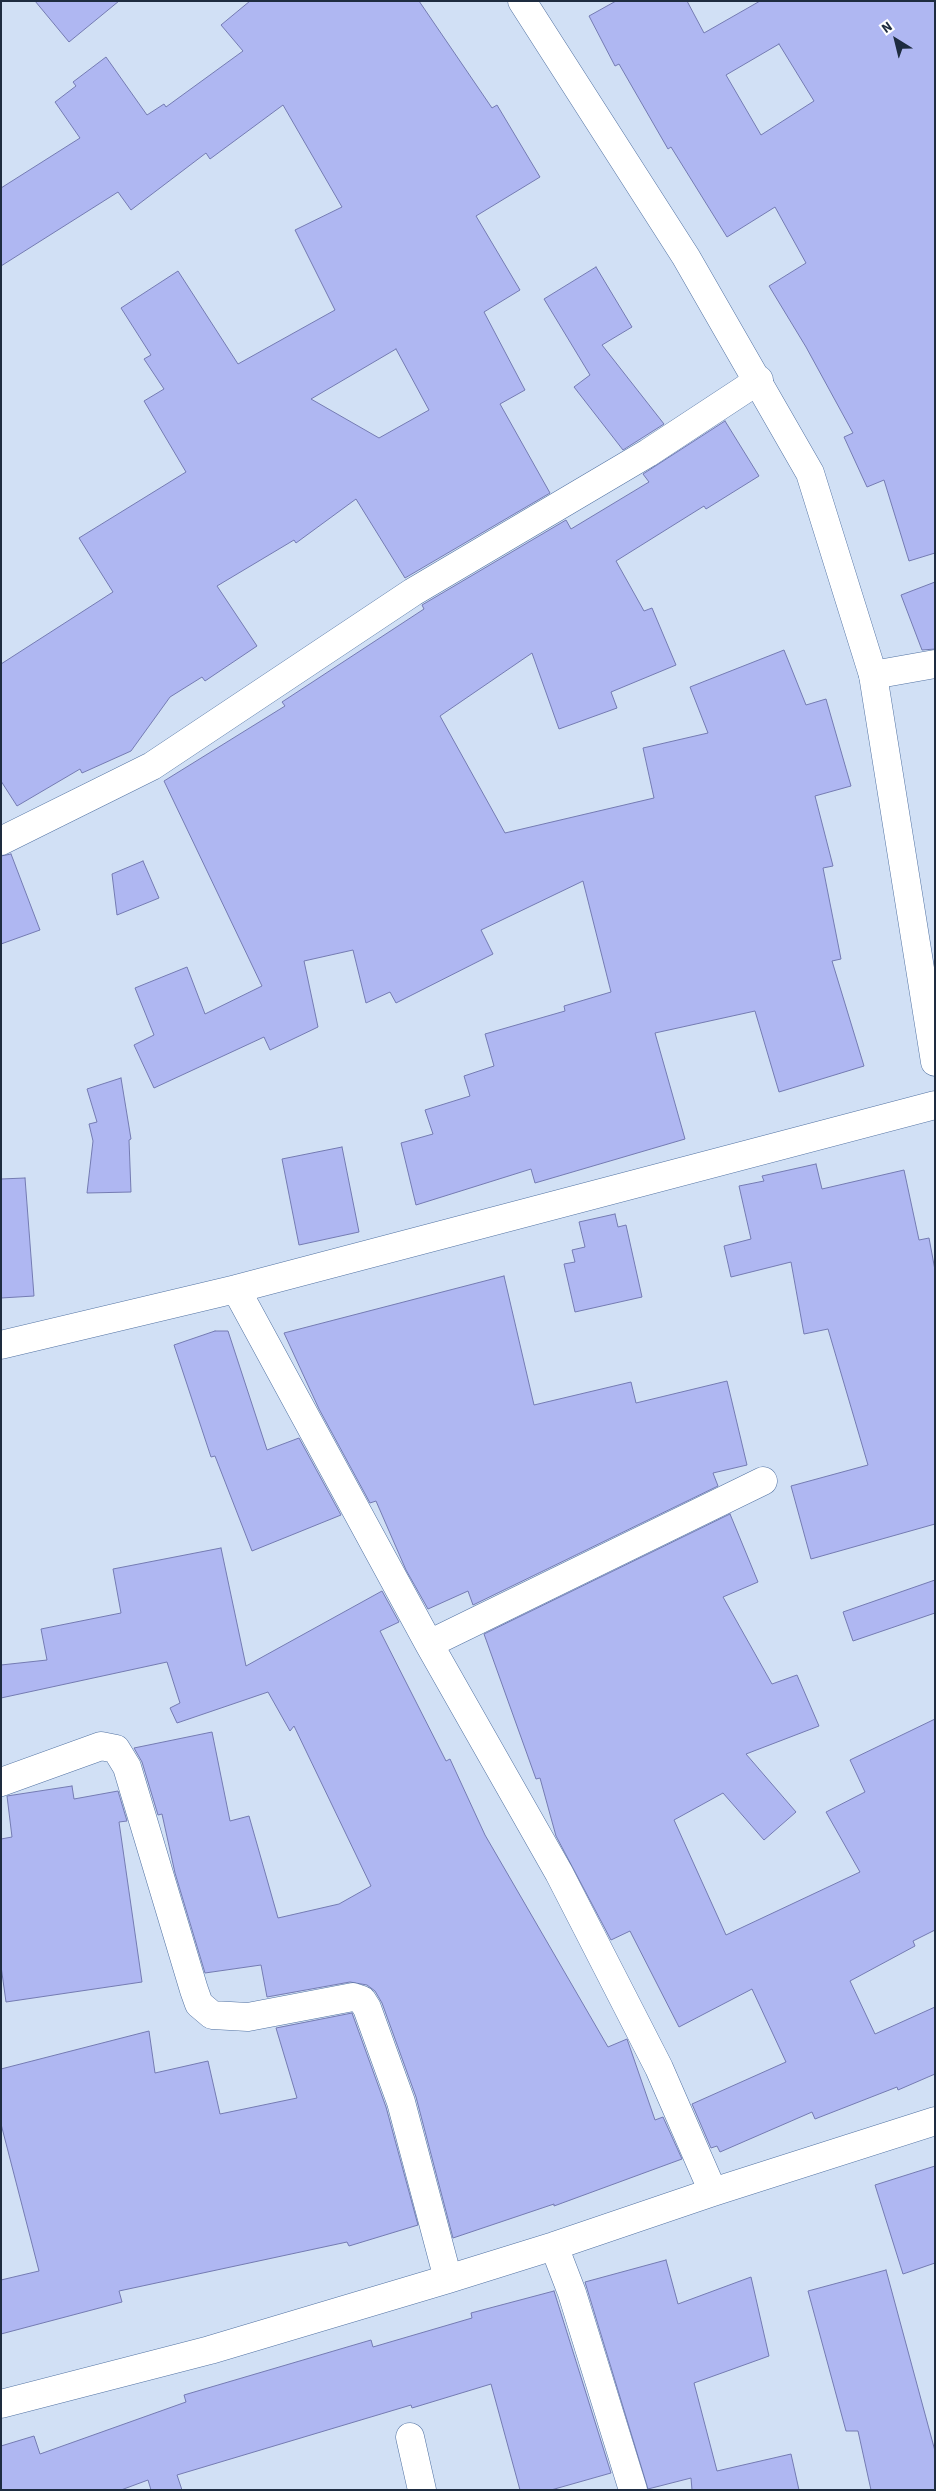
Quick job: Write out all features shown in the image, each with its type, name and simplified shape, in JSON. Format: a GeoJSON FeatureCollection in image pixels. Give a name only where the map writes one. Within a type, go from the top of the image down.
{"type":"FeatureCollection","features":[{"type":"Feature","properties":{"kind":"street"},"geometry":{"type":"LineString","coordinates":[[522,1],[686,257],[759,380],[810,473],[872,675],[935,1062]]}},
{"type":"Feature","properties":{"kind":"street"},"geometry":{"type":"LineString","coordinates":[[1,841],[22,833],[152,766],[413,592],[648,453],[759,380]]}},
{"type":"Feature","properties":{"kind":"street"},"geometry":{"type":"LineString","coordinates":[[872,675],[935,664]]}},
{"type":"Feature","properties":{"kind":"street"},"geometry":{"type":"LineString","coordinates":[[1,1345],[236,1289],[935,1104]]}},
{"type":"Feature","properties":{"kind":"street"},"geometry":{"type":"LineString","coordinates":[[236,1289],[429,1644],[559,1873],[659,2068],[712,2192]]}},
{"type":"Feature","properties":{"kind":"street"},"geometry":{"type":"LineString","coordinates":[[429,1644],[763,1481]]}},
{"type":"Feature","properties":{"kind":"street"},"geometry":{"type":"LineString","coordinates":[[1,1782],[101,1746],[116,1749],[127,1767],[199,2004],[212,2015],[248,2017],[353,1997],[362,2000],[368,2008],[401,2102],[448,2279]]}},
{"type":"Feature","properties":{"kind":"street"},"geometry":{"type":"LineString","coordinates":[[1,2404],[210,2350],[448,2279],[935,2121]]}},
{"type":"Feature","properties":{"kind":"street"},"geometry":{"type":"LineString","coordinates":[[554,2246],[572,2292],[633,2490]]}},
{"type":"Feature","properties":{"kind":"street"},"geometry":{"type":"LineString","coordinates":[[410,2438],[422,2490]]}},
{"type":"Feature","properties":{"kind":"building"},"geometry":{"type":"Polygon","coordinates":[[[35,1],[119,1],[69,42],[35,1]]]}},
{"type":"Feature","properties":{"kind":"building"},"geometry":{"type":"Polygon","coordinates":[[[250,1],[419,1],[492,108],[497,105],[540,177],[476,216],[520,290],[484,312],[525,390],[500,404],[550,493],[405,578],[356,499],[296,543],[294,540],[217,586],[257,646],[205,681],[202,677],[170,697],[131,751],[82,773],[80,769],[17,806],[1,781],[1,664],[113,592],[79,538],[186,472],[144,401],[164,389],[144,359],[151,355],[121,308],[178,271],[238,364],[335,310],[295,230],[342,207],[283,105],[210,159],[206,153],[131,210],[118,192],[1,266],[1,188],[80,138],[55,102],[76,86],[73,82],[106,57],[147,115],[164,104],[166,107],[243,51],[221,25],[250,1]],[[396,349],[311,399],[379,438],[429,410],[396,349]]]}},
{"type":"Feature","properties":{"kind":"building"},"geometry":{"type":"Polygon","coordinates":[[[616,1],[687,1],[704,33],[760,1],[935,1],[935,553],[909,561],[884,480],[867,487],[844,437],[853,433],[806,347],[769,286],[806,263],[775,207],[727,237],[671,147],[668,149],[619,64],[615,66],[589,16],[616,1]],[[779,44],[726,75],[761,135],[814,101],[779,44]]]}},
{"type":"Feature","properties":{"kind":"building"},"geometry":{"type":"Polygon","coordinates":[[[596,267],[632,327],[602,345],[664,424],[623,450],[574,387],[590,375],[544,299],[596,267]]]}},
{"type":"Feature","properties":{"kind":"building"},"geometry":{"type":"Polygon","coordinates":[[[725,421],[759,476],[706,509],[704,506],[616,561],[644,611],[652,608],[676,665],[611,692],[617,708],[559,729],[532,653],[440,716],[505,833],[654,798],[643,748],[708,733],[690,687],[784,650],[806,705],[826,699],[851,786],[815,796],[833,866],[823,868],[841,959],[832,961],[864,1066],[779,1092],[755,1011],[655,1033],[685,1139],[535,1183],[531,1169],[416,1205],[401,1143],[433,1134],[425,1110],[470,1096],[464,1076],[494,1066],[485,1034],[565,1011],[564,1006],[611,992],[583,881],[481,930],[493,954],[396,1003],[390,992],[366,1003],[353,950],[304,961],[318,1027],[270,1050],[264,1037],[154,1088],[134,1045],[154,1035],[135,988],[187,967],[205,1014],[262,986],[164,781],[285,706],[282,702],[424,609],[422,605],[566,520],[571,529],[649,482],[643,474],[725,421]]]}},
{"type":"Feature","properties":{"kind":"building"},"geometry":{"type":"Polygon","coordinates":[[[935,582],[935,649],[922,650],[901,595],[935,582]]]}},
{"type":"Feature","properties":{"kind":"building"},"geometry":{"type":"Polygon","coordinates":[[[11,854],[40,930],[1,944],[1,856],[11,854]]]}},
{"type":"Feature","properties":{"kind":"building"},"geometry":{"type":"Polygon","coordinates":[[[143,861],[159,898],[117,915],[112,874],[143,861]]]}},
{"type":"Feature","properties":{"kind":"building"},"geometry":{"type":"Polygon","coordinates":[[[121,1078],[131,1139],[129,1140],[131,1192],[87,1193],[93,1141],[89,1124],[97,1122],[87,1089],[121,1078]]]}},
{"type":"Feature","properties":{"kind":"building"},"geometry":{"type":"Polygon","coordinates":[[[342,1147],[359,1232],[299,1245],[282,1159],[342,1147]]]}},
{"type":"Feature","properties":{"kind":"building"},"geometry":{"type":"Polygon","coordinates":[[[816,1164],[822,1189],[904,1170],[919,1240],[929,1238],[935,1270],[935,1524],[811,1559],[791,1486],[868,1465],[828,1329],[804,1334],[791,1262],[731,1277],[724,1246],[751,1239],[739,1186],[764,1181],[762,1176],[816,1164]]]}},
{"type":"Feature","properties":{"kind":"building"},"geometry":{"type":"Polygon","coordinates":[[[25,1178],[34,1296],[1,1298],[1,1179],[25,1178]]]}},
{"type":"Feature","properties":{"kind":"building"},"geometry":{"type":"Polygon","coordinates":[[[615,1214],[618,1227],[626,1225],[642,1297],[575,1312],[564,1264],[575,1262],[572,1250],[585,1247],[579,1222],[615,1214]]]}},
{"type":"Feature","properties":{"kind":"building"},"geometry":{"type":"Polygon","coordinates":[[[504,1276],[534,1405],[631,1382],[636,1403],[727,1381],[747,1465],[713,1473],[718,1486],[473,1605],[468,1591],[428,1609],[406,1570],[376,1501],[370,1503],[319,1409],[284,1333],[504,1276]]]}},
{"type":"Feature","properties":{"kind":"building"},"geometry":{"type":"Polygon","coordinates":[[[215,1331],[228,1331],[267,1450],[299,1438],[341,1515],[252,1551],[215,1456],[211,1457],[174,1345],[215,1331]]]}},
{"type":"Feature","properties":{"kind":"building"},"geometry":{"type":"Polygon","coordinates":[[[730,1514],[758,1582],[723,1597],[772,1684],[797,1675],[819,1726],[746,1754],[796,1812],[764,1840],[723,1793],[674,1820],[726,1935],[860,1872],[826,1812],[865,1792],[850,1760],[935,1719],[935,1930],[913,1941],[915,1946],[850,1981],[875,2034],[935,2007],[935,2074],[898,2090],[897,2087],[815,2119],[812,2112],[720,2152],[717,2146],[711,2148],[692,2104],[786,2062],[752,1989],[679,2027],[630,1931],[611,1940],[556,1836],[540,1778],[536,1779],[484,1634],[730,1514]]]}},
{"type":"Feature","properties":{"kind":"building"},"geometry":{"type":"Polygon","coordinates":[[[221,1548],[246,1666],[382,1591],[399,1622],[380,1631],[446,1761],[450,1759],[485,1835],[608,2047],[627,2039],[655,2120],[663,2117],[682,2159],[554,2206],[554,2204],[453,2238],[416,2097],[382,2003],[375,1991],[367,1985],[350,1982],[267,1997],[261,1965],[205,1973],[175,1873],[162,1814],[158,1815],[142,1762],[134,1748],[212,1732],[230,1821],[249,1816],[278,1918],[339,1904],[371,1886],[294,1726],[290,1731],[268,1692],[177,1723],[170,1708],[180,1703],[167,1662],[1,1698],[1,1665],[47,1660],[41,1629],[121,1613],[113,1569],[221,1548]]]}},
{"type":"Feature","properties":{"kind":"building"},"geometry":{"type":"Polygon","coordinates":[[[935,1580],[935,1613],[853,1641],[843,1612],[935,1580]]]}},
{"type":"Feature","properties":{"kind":"building"},"geometry":{"type":"Polygon","coordinates":[[[72,1786],[74,1799],[118,1791],[127,1821],[119,1822],[142,1982],[6,2002],[1,1966],[1,1839],[12,1837],[7,1796],[72,1786]]]}},
{"type":"Feature","properties":{"kind":"building"},"geometry":{"type":"Polygon","coordinates":[[[352,2013],[386,2107],[418,2225],[349,2246],[347,2242],[119,2291],[122,2302],[1,2334],[1,2280],[39,2271],[1,2124],[1,2069],[149,2031],[155,2073],[208,2061],[220,2114],[297,2098],[276,2028],[352,2013]]]}},
{"type":"Feature","properties":{"kind":"building"},"geometry":{"type":"Polygon","coordinates":[[[935,2166],[935,2263],[903,2274],[875,2185],[935,2166]]]}},
{"type":"Feature","properties":{"kind":"building"},"geometry":{"type":"Polygon","coordinates":[[[666,2260],[678,2304],[751,2277],[769,2356],[694,2383],[717,2471],[791,2454],[799,2490],[692,2490],[691,2478],[648,2489],[585,2282],[666,2260]]]}},
{"type":"Feature","properties":{"kind":"building"},"geometry":{"type":"Polygon","coordinates":[[[886,2270],[935,2451],[935,2490],[871,2490],[858,2431],[846,2431],[808,2291],[886,2270]]]}},
{"type":"Feature","properties":{"kind":"building"},"geometry":{"type":"Polygon","coordinates":[[[554,2291],[611,2473],[551,2490],[520,2490],[491,2384],[412,2408],[411,2405],[177,2475],[182,2490],[151,2490],[148,2480],[121,2490],[1,2490],[1,2446],[34,2436],[40,2454],[186,2402],[184,2395],[371,2340],[373,2347],[472,2318],[471,2313],[554,2291]]]}}]}
